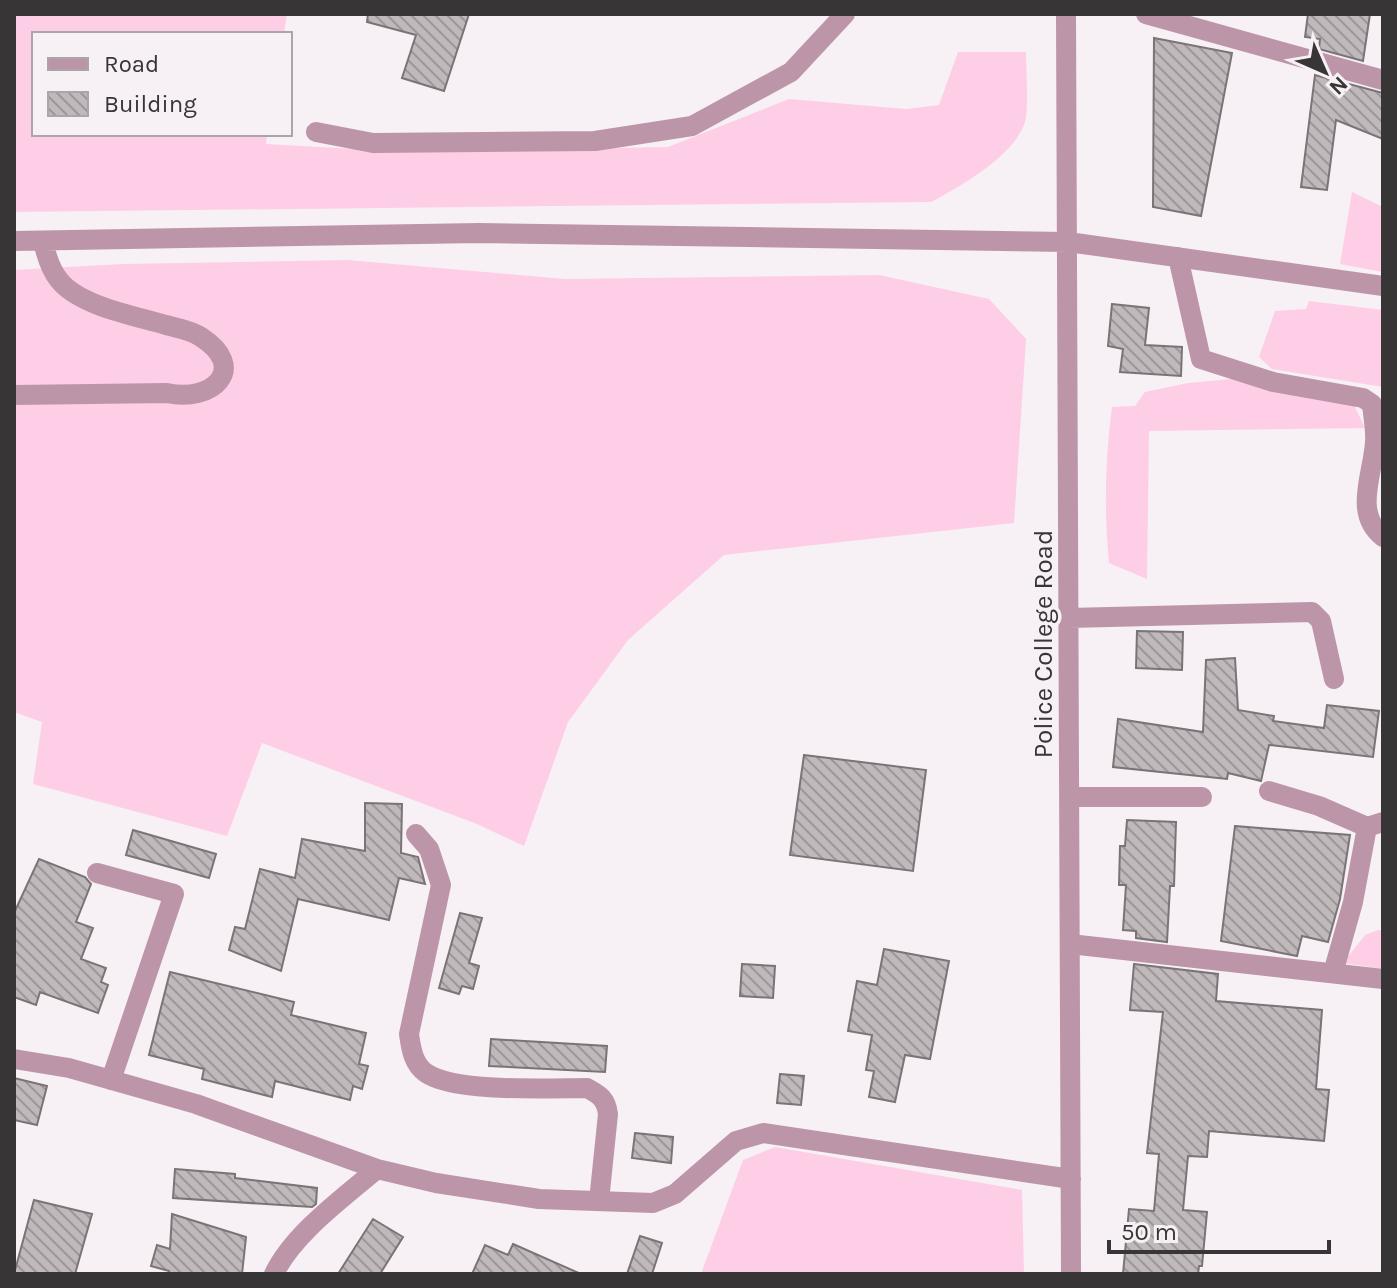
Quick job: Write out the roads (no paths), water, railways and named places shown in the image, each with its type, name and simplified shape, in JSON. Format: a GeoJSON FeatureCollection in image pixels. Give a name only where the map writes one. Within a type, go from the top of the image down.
{"type":"FeatureCollection","features":[{"type":"Feature","properties":{"kind":"street"},"geometry":{"type":"LineString","coordinates":[[316,132],[373,143],[595,141],[692,126],[791,72],[845,14]]}},
{"type":"Feature","properties":{"kind":"street","name":"Police College Road"},"geometry":{"type":"LineString","coordinates":[[1066,14],[1071,1274]]}},
{"type":"Feature","properties":{"kind":"street"},"geometry":{"type":"LineString","coordinates":[[1146,14],[1383,80]]}},
{"type":"Feature","properties":{"kind":"street"},"geometry":{"type":"LineString","coordinates":[[14,241],[479,233],[1068,242],[1383,286]]}},
{"type":"Feature","properties":{"kind":"street"},"geometry":{"type":"LineString","coordinates":[[14,395],[167,393],[183,397],[200,395],[215,386],[223,374],[223,363],[218,353],[200,336],[105,308],[60,283],[49,263],[43,241]]}},
{"type":"Feature","properties":{"kind":"street"},"geometry":{"type":"LineString","coordinates":[[1178,257],[1201,359],[1273,382],[1363,398],[1372,404],[1376,440],[1375,492],[1366,512],[1373,529],[1383,537]]}},
{"type":"Feature","properties":{"kind":"street"},"geometry":{"type":"LineString","coordinates":[[1069,618],[1312,612],[1321,621],[1334,679]]}},
{"type":"Feature","properties":{"kind":"street"},"geometry":{"type":"LineString","coordinates":[[1269,791],[1375,825],[1333,973]]}},
{"type":"Feature","properties":{"kind":"street"},"geometry":{"type":"LineString","coordinates":[[1069,797],[1202,797]]}},
{"type":"Feature","properties":{"kind":"street"},"geometry":{"type":"LineString","coordinates":[[416,834],[429,849],[441,885],[409,1034],[413,1058],[426,1073],[460,1085],[587,1088],[598,1094],[606,1101],[608,1114],[599,1201]]}},
{"type":"Feature","properties":{"kind":"street"},"geometry":{"type":"LineString","coordinates":[[97,873],[174,894],[111,1080]]}},
{"type":"Feature","properties":{"kind":"street"},"geometry":{"type":"LineString","coordinates":[[1070,944],[1383,979]]}},
{"type":"Feature","properties":{"kind":"street"},"geometry":{"type":"LineString","coordinates":[[14,1059],[69,1068],[196,1104],[377,1169],[436,1183],[539,1199],[653,1203],[675,1194],[736,1141],[763,1133],[1071,1179]]}},
{"type":"Feature","properties":{"kind":"street"},"geometry":{"type":"LineString","coordinates":[[274,1274],[281,1258],[318,1220],[377,1169]]}}]}
